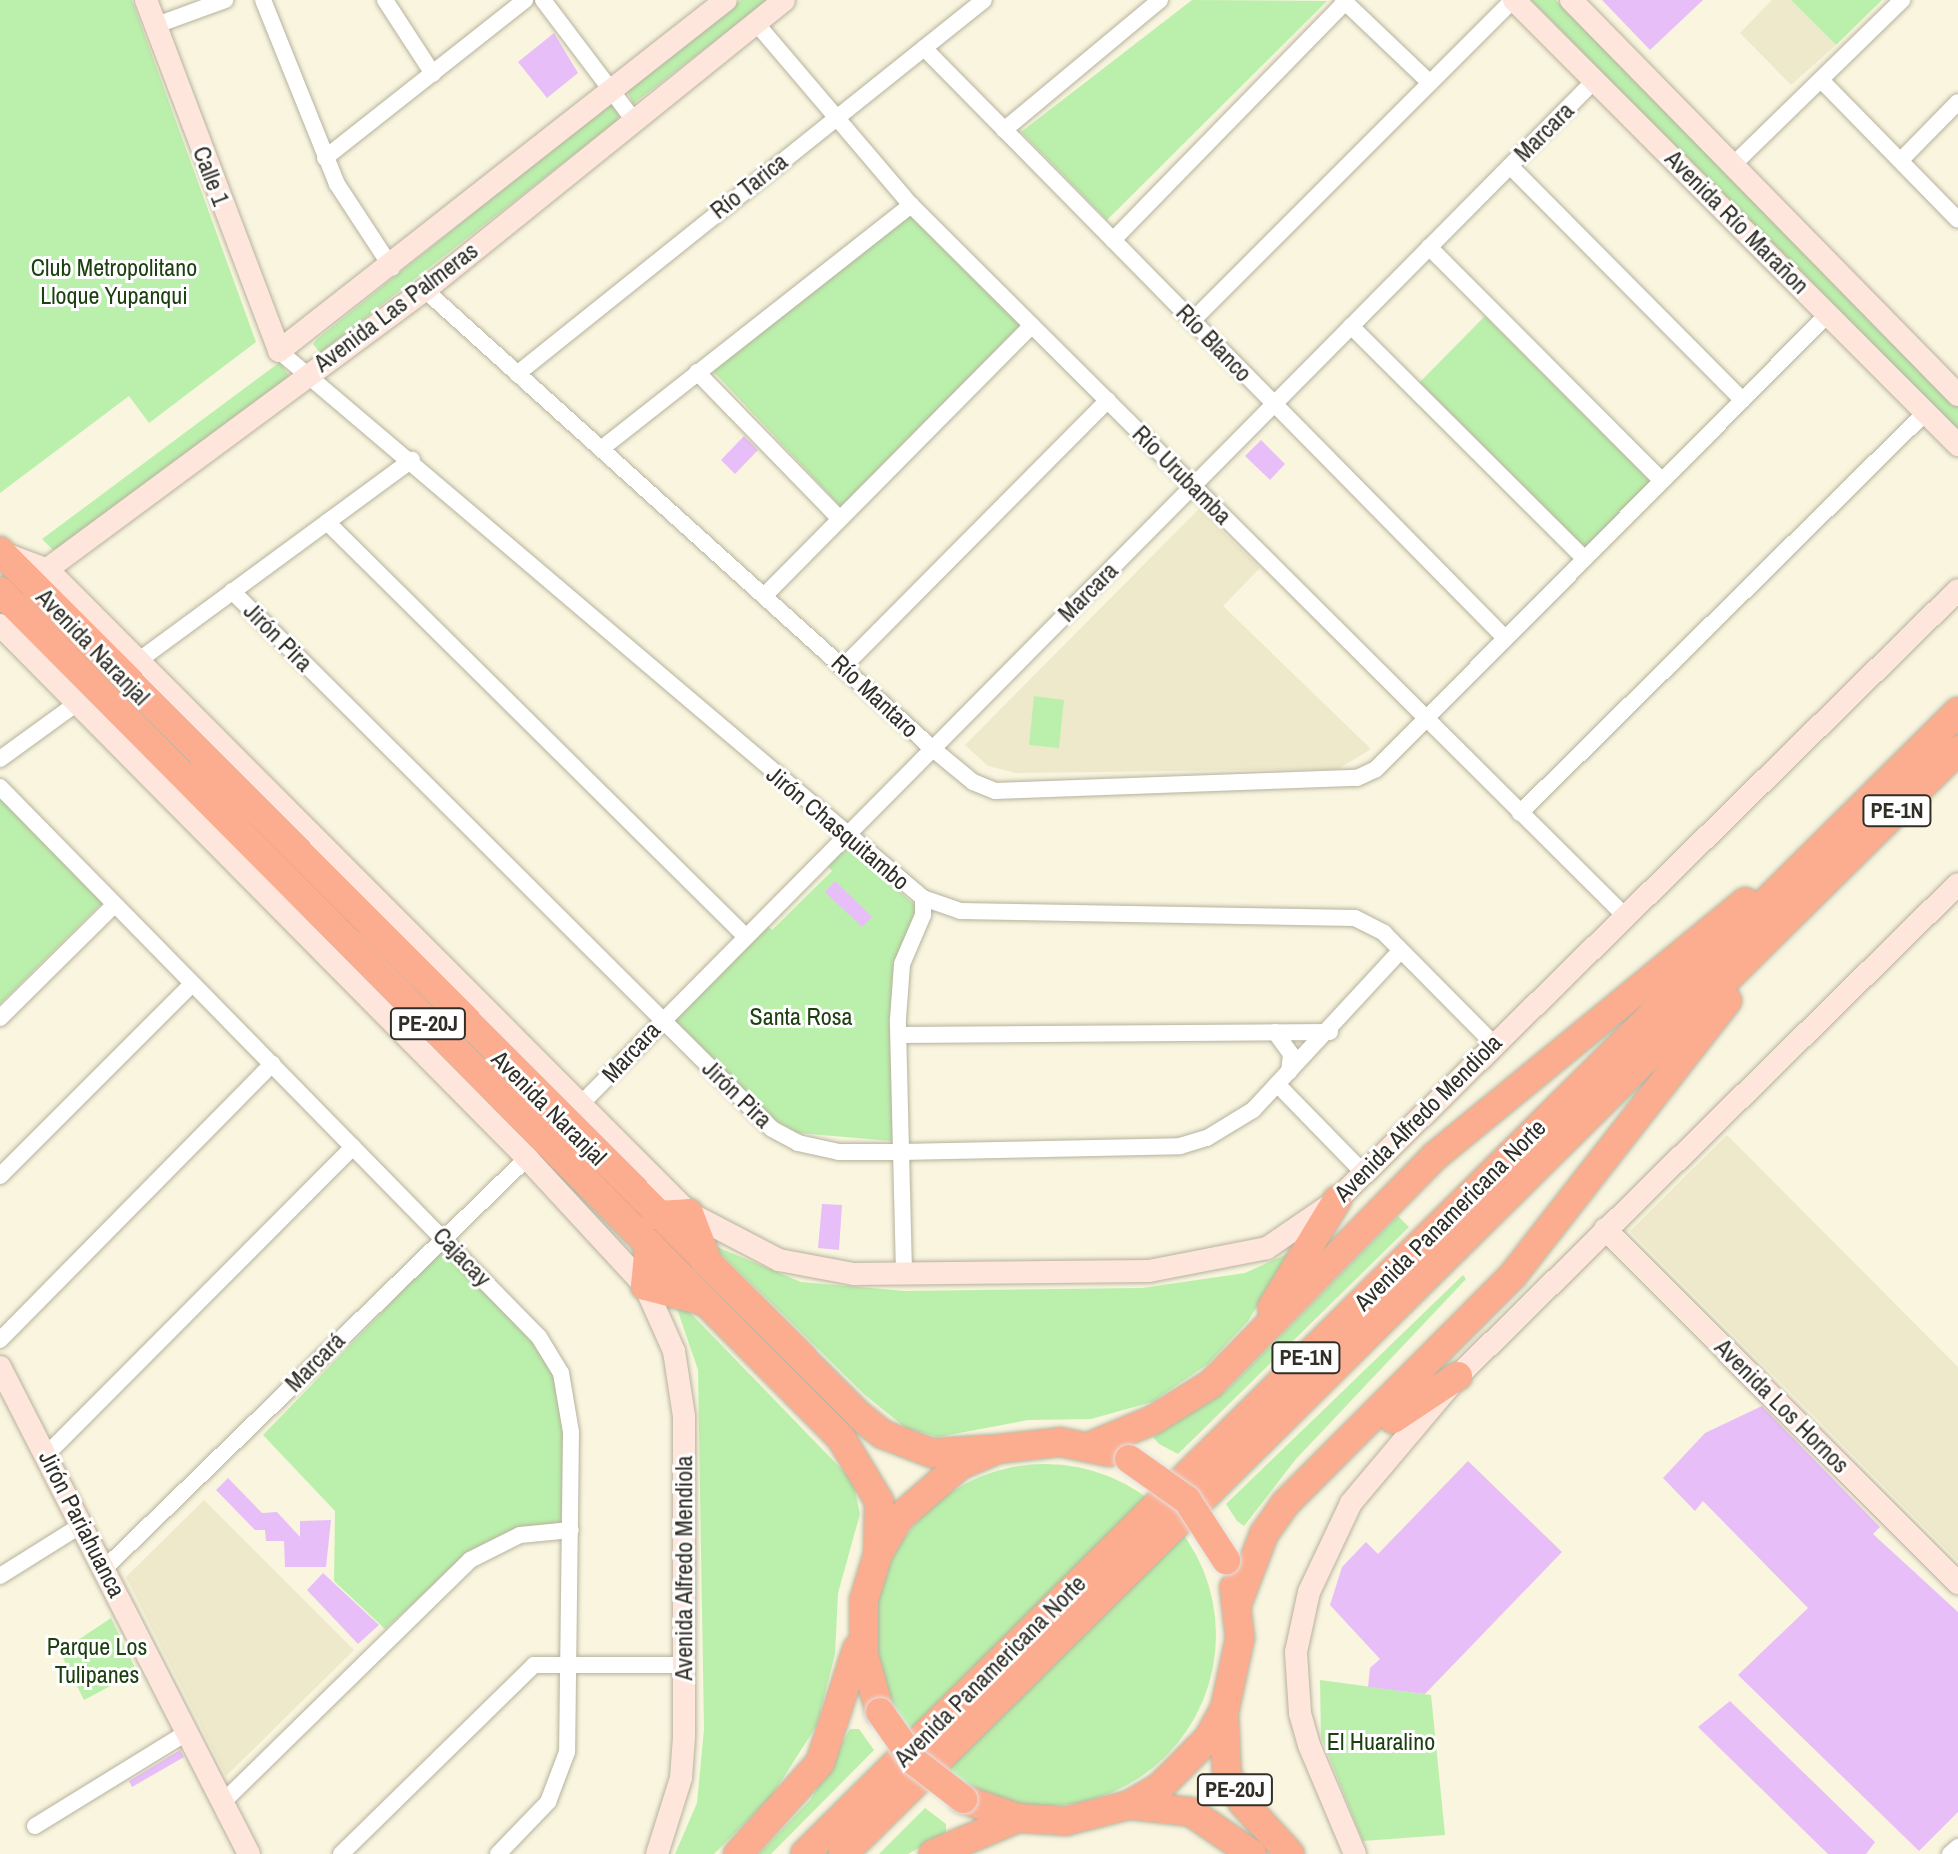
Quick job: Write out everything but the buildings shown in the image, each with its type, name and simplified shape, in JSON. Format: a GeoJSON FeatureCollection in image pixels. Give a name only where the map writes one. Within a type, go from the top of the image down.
{"type":"FeatureCollection","features":[{"type":"Feature","properties":{"kind":"highway","name":"Avenida Naranjal"},"geometry":{"type":"LineString","coordinates":[[1,553],[39,576],[656,1215],[882,1434],[932,1453],[998,1449]]}},
{"type":"Feature","properties":{"kind":"highway","name":"Avenida Naranjal"},"geometry":{"type":"LineString","coordinates":[[2,605],[649,1244],[861,1462],[879,1501],[878,1554]]}},
{"type":"Feature","properties":{"kind":"highway","name":"Avenida Panamericana Norte"},"geometry":{"type":"LineString","coordinates":[[805,1854],[1958,712]]}},
{"type":"Feature","properties":{"kind":"highway","name":"Avenida Panamericana Norte"},"geometry":{"type":"LineString","coordinates":[[843,1854],[1958,750]]}},
{"type":"Feature","properties":{"kind":"highway"},"geometry":{"type":"LineString","coordinates":[[1091,1446],[1184,1402],[1258,1341],[1471,1123],[1733,911],[1806,862]]}},
{"type":"Feature","properties":{"kind":"highway"},"geometry":{"type":"LineString","coordinates":[[1238,1602],[1264,1534],[1332,1459],[1513,1275],[1835,872]]}},
{"type":"Feature","properties":{"kind":"highway"},"geometry":{"type":"LineString","coordinates":[[1258,1341],[1275,1300],[1337,1200]]}},
{"type":"Feature","properties":{"kind":"highway"},"geometry":{"type":"LineString","coordinates":[[656,1215],[689,1213],[710,1268]]}},
{"type":"Feature","properties":{"kind":"highway"},"geometry":{"type":"LineString","coordinates":[[649,1244],[645,1286],[705,1301]]}},
{"type":"Feature","properties":{"kind":"highway"},"geometry":{"type":"LineString","coordinates":[[1332,1459],[1458,1376]]}},
{"type":"Feature","properties":{"kind":"highway","name":"PE-20J"},"geometry":{"type":"LineString","coordinates":[[1129,1805],[1186,1765],[1225,1708],[1236,1674],[1238,1602],[1226,1560],[1187,1500],[1129,1459],[1091,1446],[1029,1443],[998,1449],[927,1488],[878,1554],[862,1625],[870,1684],[880,1712],[915,1762],[963,1799],[1018,1818],[1066,1821],[1129,1805],[1191,1812],[1252,1854]]}},
{"type":"Feature","properties":{"kind":"highway"},"geometry":{"type":"LineString","coordinates":[[738,1854],[820,1763],[846,1698],[862,1625]]}},
{"type":"Feature","properties":{"kind":"highway","name":"PE-20J"},"geometry":{"type":"LineString","coordinates":[[1225,1708],[1227,1775],[1243,1803],[1290,1854]]}},
{"type":"Feature","properties":{"kind":"highway"},"geometry":{"type":"LineString","coordinates":[[933,1854],[1018,1818]]}},
{"type":"Feature","properties":{"kind":"main road","name":"Calle 1"},"geometry":{"type":"LineString","coordinates":[[146,0],[279,351]]}},
{"type":"Feature","properties":{"kind":"main road","name":"Avenida Las Palmeras"},"geometry":{"type":"LineString","coordinates":[[279,351],[392,268],[611,89],[726,0]]}},
{"type":"Feature","properties":{"kind":"main road","name":"Avenida Las Palmeras"},"geometry":{"type":"LineString","coordinates":[[2,605],[306,374],[425,290],[784,0]]}},
{"type":"Feature","properties":{"kind":"main road","name":"Avenida Río Marañon"},"geometry":{"type":"LineString","coordinates":[[1514,0],[1958,445]]}},
{"type":"Feature","properties":{"kind":"main road","name":"Avenida Río Marañon"},"geometry":{"type":"LineString","coordinates":[[1571,0],[1958,395]]}},
{"type":"Feature","properties":{"kind":"main road","name":"Avenida Naranjal"},"geometry":{"type":"LineString","coordinates":[[39,576],[138,661],[689,1213],[722,1232]]}},
{"type":"Feature","properties":{"kind":"main road","name":"Avenida Alfredo Mendiola"},"geometry":{"type":"LineString","coordinates":[[722,1232],[815,1270],[904,1273],[1149,1271],[1249,1256],[1337,1200],[1362,1171],[1623,914],[1958,590]]}},
{"type":"Feature","properties":{"kind":"main road","name":"Avenida Naranjal"},"geometry":{"type":"LineString","coordinates":[[2,605],[77,703],[527,1158],[645,1286]]}},
{"type":"Feature","properties":{"kind":"main road"},"geometry":{"type":"LineString","coordinates":[[1354,1852],[1300,1713],[1301,1622],[1318,1568],[1351,1503],[1458,1376],[1958,884]]}},
{"type":"Feature","properties":{"kind":"main road","name":"Avenida Los Hornos"},"geometry":{"type":"LineString","coordinates":[[1605,1229],[1958,1583]]}},
{"type":"Feature","properties":{"kind":"main road","name":"Avenida Alfredo Mendiola"},"geometry":{"type":"LineString","coordinates":[[645,1286],[681,1384],[681,1778],[657,1854]]}},
{"type":"Feature","properties":{"kind":"main road","name":"Jirón Pariahuanca"},"geometry":{"type":"LineString","coordinates":[[0,1367],[83,1524],[249,1854]]}},
{"type":"Feature","properties":{"kind":"street"},"geometry":{"type":"LineString","coordinates":[[154,26],[225,0]]}},
{"type":"Feature","properties":{"kind":"street"},"geometry":{"type":"LineString","coordinates":[[263,0],[325,158],[392,268]]}},
{"type":"Feature","properties":{"kind":"street"},"geometry":{"type":"LineString","coordinates":[[385,0],[433,74]]}},
{"type":"Feature","properties":{"kind":"street"},"geometry":{"type":"LineString","coordinates":[[325,158],[525,0]]}},
{"type":"Feature","properties":{"kind":"street"},"geometry":{"type":"LineString","coordinates":[[543,0],[633,119]]}},
{"type":"Feature","properties":{"kind":"street","name":"Río Tarica"},"geometry":{"type":"LineString","coordinates":[[517,374],[984,0]]}},
{"type":"Feature","properties":{"kind":"street"},"geometry":{"type":"LineString","coordinates":[[1004,130],[1160,0]]}},
{"type":"Feature","properties":{"kind":"street"},"geometry":{"type":"LineString","coordinates":[[1193,320],[1428,81],[1514,0]]}},
{"type":"Feature","properties":{"kind":"street"},"geometry":{"type":"LineString","coordinates":[[1732,166],[1902,0]]}},
{"type":"Feature","properties":{"kind":"street"},"geometry":{"type":"LineString","coordinates":[[1113,240],[1344,1],[1428,81]]}},
{"type":"Feature","properties":{"kind":"street","name":"Río Urubamba"},"geometry":{"type":"LineString","coordinates":[[756,23],[833,120],[911,205],[1194,485],[1425,721],[1623,914]]}},
{"type":"Feature","properties":{"kind":"street","name":"Río Blanco"},"geometry":{"type":"LineString","coordinates":[[924,48],[1505,638]]}},
{"type":"Feature","properties":{"kind":"street","name":"Marcara"},"geometry":{"type":"LineString","coordinates":[[580,1105],[843,835],[933,749],[1595,80]]}},
{"type":"Feature","properties":{"kind":"street"},"geometry":{"type":"LineString","coordinates":[[1822,81],[1958,220]]}},
{"type":"Feature","properties":{"kind":"street"},"geometry":{"type":"LineString","coordinates":[[1901,160],[1958,102]]}},
{"type":"Feature","properties":{"kind":"street"},"geometry":{"type":"LineString","coordinates":[[1510,166],[1742,400]]}},
{"type":"Feature","properties":{"kind":"street"},"geometry":{"type":"LineString","coordinates":[[601,449],[911,205]]}},
{"type":"Feature","properties":{"kind":"street"},"geometry":{"type":"LineString","coordinates":[[1429,247],[1662,481]]}},
{"type":"Feature","properties":{"kind":"street","name":"Río Mantaro"},"geometry":{"type":"LineString","coordinates":[[425,290],[766,594],[933,749],[973,782],[995,791],[1357,778],[1376,769],[1828,314]]}},
{"type":"Feature","properties":{"kind":"street"},"geometry":{"type":"LineString","coordinates":[[766,594],[1032,325]]}},
{"type":"Feature","properties":{"kind":"street"},"geometry":{"type":"LineString","coordinates":[[1351,326],[1584,558]]}},
{"type":"Feature","properties":{"kind":"street","name":"Jirón Chasquitambo"},"geometry":{"type":"LineString","coordinates":[[279,351],[412,460],[843,835],[923,898],[960,911],[1092,916],[1336,913],[1371,923],[1493,1043]]}},
{"type":"Feature","properties":{"kind":"street"},"geometry":{"type":"LineString","coordinates":[[697,372],[840,519]]}},
{"type":"Feature","properties":{"kind":"street"},"geometry":{"type":"LineString","coordinates":[[843,667],[1108,400]]}},
{"type":"Feature","properties":{"kind":"street"},"geometry":{"type":"LineString","coordinates":[[1520,813],[1926,412]]}},
{"type":"Feature","properties":{"kind":"street"},"geometry":{"type":"LineString","coordinates":[[138,661],[412,460]]}},
{"type":"Feature","properties":{"kind":"street"},"geometry":{"type":"LineString","coordinates":[[327,522],[745,936]]}},
{"type":"Feature","properties":{"kind":"street","name":"Jirón Pira"},"geometry":{"type":"LineString","coordinates":[[232,591],[772,1129],[839,1152],[1180,1146],[1228,1127],[1330,1032],[1400,951]]}},
{"type":"Feature","properties":{"kind":"street"},"geometry":{"type":"LineString","coordinates":[[0,759],[77,703]]}},
{"type":"Feature","properties":{"kind":"street","name":"Cajacay"},"geometry":{"type":"LineString","coordinates":[[0,787],[112,907],[272,1064],[539,1337],[561,1373],[571,1416],[571,1665],[559,1783],[498,1854]]}},
{"type":"Feature","properties":{"kind":"street"},"geometry":{"type":"LineString","coordinates":[[904,1273],[899,1035],[902,964],[923,915],[923,898]]}},
{"type":"Feature","properties":{"kind":"street"},"geometry":{"type":"LineString","coordinates":[[0,1018],[112,907]]}},
{"type":"Feature","properties":{"kind":"street"},"geometry":{"type":"LineString","coordinates":[[0,1176],[191,985]]}},
{"type":"Feature","properties":{"kind":"street"},"geometry":{"type":"LineString","coordinates":[[1275,1032],[1291,1054],[1283,1078],[1362,1171]]}},
{"type":"Feature","properties":{"kind":"street"},"geometry":{"type":"LineString","coordinates":[[899,1035],[1330,1032]]}},
{"type":"Feature","properties":{"kind":"street"},"geometry":{"type":"LineString","coordinates":[[0,1340],[272,1064]]}},
{"type":"Feature","properties":{"kind":"street"},"geometry":{"type":"LineString","coordinates":[[46,1455],[353,1147]]}},
{"type":"Feature","properties":{"kind":"street","name":"Marcará"},"geometry":{"type":"LineString","coordinates":[[105,1568],[442,1236],[527,1158]]}},
{"type":"Feature","properties":{"kind":"street"},"geometry":{"type":"LineString","coordinates":[[0,1576],[83,1524]]}},
{"type":"Feature","properties":{"kind":"street"},"geometry":{"type":"LineString","coordinates":[[223,1802],[470,1560],[520,1535],[571,1530]]}},
{"type":"Feature","properties":{"kind":"street"},"geometry":{"type":"LineString","coordinates":[[341,1854],[534,1665],[683,1665]]}},
{"type":"Feature","properties":{"kind":"street"},"geometry":{"type":"LineString","coordinates":[[35,1826],[188,1732]]}},
{"type":"Feature","properties":{"kind":"street"},"geometry":{"type":"LineString","coordinates":[[1950,1854],[1958,1847]]}},
{"type":"Feature","properties":{"kind":"shaded area"},"geometry":{"type":"Polygon","coordinates":[[[1772,0],[1791,0],[1836,45],[1791,85],[1740,33],[1772,0]]]}},
{"type":"Feature","properties":{"kind":"shaded area"},"geometry":{"type":"Polygon","coordinates":[[[1199,509],[1260,568],[1223,606],[1371,749],[1338,769],[1016,773],[988,766],[965,745],[1199,509]]]}},
{"type":"Feature","properties":{"kind":"shaded area"},"geometry":{"type":"Polygon","coordinates":[[[1727,1135],[1958,1367],[1958,1561],[1630,1231],[1727,1135]]]}},
{"type":"Feature","properties":{"kind":"shaded area"},"geometry":{"type":"Polygon","coordinates":[[[204,1500],[354,1650],[226,1776],[126,1577],[204,1500]]]}},
{"type":"Feature","properties":{"kind":"green space","name":"Club Metropolitano Lloque Yupanqui"},"geometry":{"type":"Polygon","coordinates":[[[0,0],[132,0],[256,342],[149,423],[129,396],[0,493],[0,0]]]}},
{"type":"Feature","properties":{"kind":"green space"},"geometry":{"type":"Polygon","coordinates":[[[741,0],[768,0],[633,104],[626,88],[741,0]]]}},
{"type":"Feature","properties":{"kind":"green space"},"geometry":{"type":"Polygon","coordinates":[[[1192,0],[1327,1],[1107,220],[1021,132],[1192,0]]]}},
{"type":"Feature","properties":{"kind":"green space"},"geometry":{"type":"Polygon","coordinates":[[[1531,0],[1556,0],[1958,404],[1958,436],[1531,0]]]}},
{"type":"Feature","properties":{"kind":"green space"},"geometry":{"type":"Polygon","coordinates":[[[1791,0],[1882,0],[1836,45],[1791,0]]]}},
{"type":"Feature","properties":{"kind":"green space"},"geometry":{"type":"Polygon","coordinates":[[[613,101],[620,110],[617,121],[320,353],[313,344],[317,339],[613,101]]]}},
{"type":"Feature","properties":{"kind":"green space"},"geometry":{"type":"Polygon","coordinates":[[[911,212],[1023,328],[843,509],[711,369],[911,212]]]}},
{"type":"Feature","properties":{"kind":"green space"},"geometry":{"type":"Polygon","coordinates":[[[1485,316],[1652,482],[1585,550],[1418,384],[1485,316]]]}},
{"type":"Feature","properties":{"kind":"green space"},"geometry":{"type":"Polygon","coordinates":[[[280,362],[291,379],[54,551],[42,539],[280,362]]]}},
{"type":"Feature","properties":{"kind":"green space"},"geometry":{"type":"Polygon","coordinates":[[[1034,696],[1064,700],[1059,748],[1029,745],[1034,696]]]}},
{"type":"Feature","properties":{"kind":"green space"},"geometry":{"type":"Polygon","coordinates":[[[0,794],[103,902],[0,1004],[0,794]]]}},
{"type":"Feature","properties":{"kind":"green space","name":"Santa Rosa"},"geometry":{"type":"Polygon","coordinates":[[[840,849],[851,849],[917,907],[895,969],[892,1141],[798,1133],[775,1120],[674,1021],[765,924],[772,930],[832,871],[826,864],[840,849]]]}},
{"type":"Feature","properties":{"kind":"green space"},"geometry":{"type":"Polygon","coordinates":[[[1398,1216],[1409,1227],[1178,1454],[1159,1444],[1153,1437],[1227,1390],[1398,1216]]]}},
{"type":"Feature","properties":{"kind":"green space"},"geometry":{"type":"Polygon","coordinates":[[[712,1245],[801,1282],[905,1291],[1142,1288],[1245,1273],[1291,1252],[1248,1321],[1208,1364],[1152,1402],[1091,1419],[1028,1420],[938,1437],[906,1428],[865,1395],[712,1245]]]}},
{"type":"Feature","properties":{"kind":"green space"},"geometry":{"type":"Polygon","coordinates":[[[443,1249],[526,1332],[553,1370],[565,1418],[564,1524],[509,1532],[471,1551],[385,1629],[334,1581],[335,1511],[263,1435],[443,1249]]]}},
{"type":"Feature","properties":{"kind":"green space"},"geometry":{"type":"Polygon","coordinates":[[[1463,1275],[1466,1279],[1296,1459],[1244,1526],[1237,1521],[1226,1504],[1463,1275]]]}},
{"type":"Feature","properties":{"kind":"green space"},"geometry":{"type":"Polygon","coordinates":[[[672,1294],[853,1481],[860,1514],[838,1593],[835,1654],[817,1725],[771,1797],[714,1854],[675,1854],[697,1803],[704,1729],[698,1370],[672,1294]]]}},
{"type":"Feature","properties":{"kind":"green space"},"geometry":{"type":"Polygon","coordinates":[[[1045,1464],[1078,1467],[1110,1477],[1140,1493],[1166,1514],[1187,1540],[1203,1570],[1213,1602],[1216,1635],[1213,1668],[1203,1700],[1187,1730],[1166,1756],[1140,1777],[1110,1793],[1078,1803],[1045,1806],[1012,1803],[980,1793],[950,1777],[924,1756],[903,1730],[887,1700],[877,1668],[874,1635],[877,1602],[887,1570],[903,1540],[924,1514],[950,1493],[980,1477],[1012,1467],[1045,1464]]]}},
{"type":"Feature","properties":{"kind":"green space","name":"Parque Los Tulipanes"},"geometry":{"type":"Polygon","coordinates":[[[111,1618],[137,1672],[84,1700],[60,1652],[111,1618]]]}},
{"type":"Feature","properties":{"kind":"green space","name":"El Huaralino"},"geometry":{"type":"Polygon","coordinates":[[[1320,1680],[1431,1695],[1445,1835],[1363,1841],[1321,1737],[1320,1680]]]}},
{"type":"Feature","properties":{"kind":"green space"},"geometry":{"type":"Polygon","coordinates":[[[850,1729],[859,1729],[874,1750],[771,1854],[759,1854],[811,1799],[850,1729]]]}},
{"type":"Feature","properties":{"kind":"green space"},"geometry":{"type":"Polygon","coordinates":[[[925,1808],[946,1824],[946,1833],[908,1854],[879,1854],[925,1808]]]}}]}
